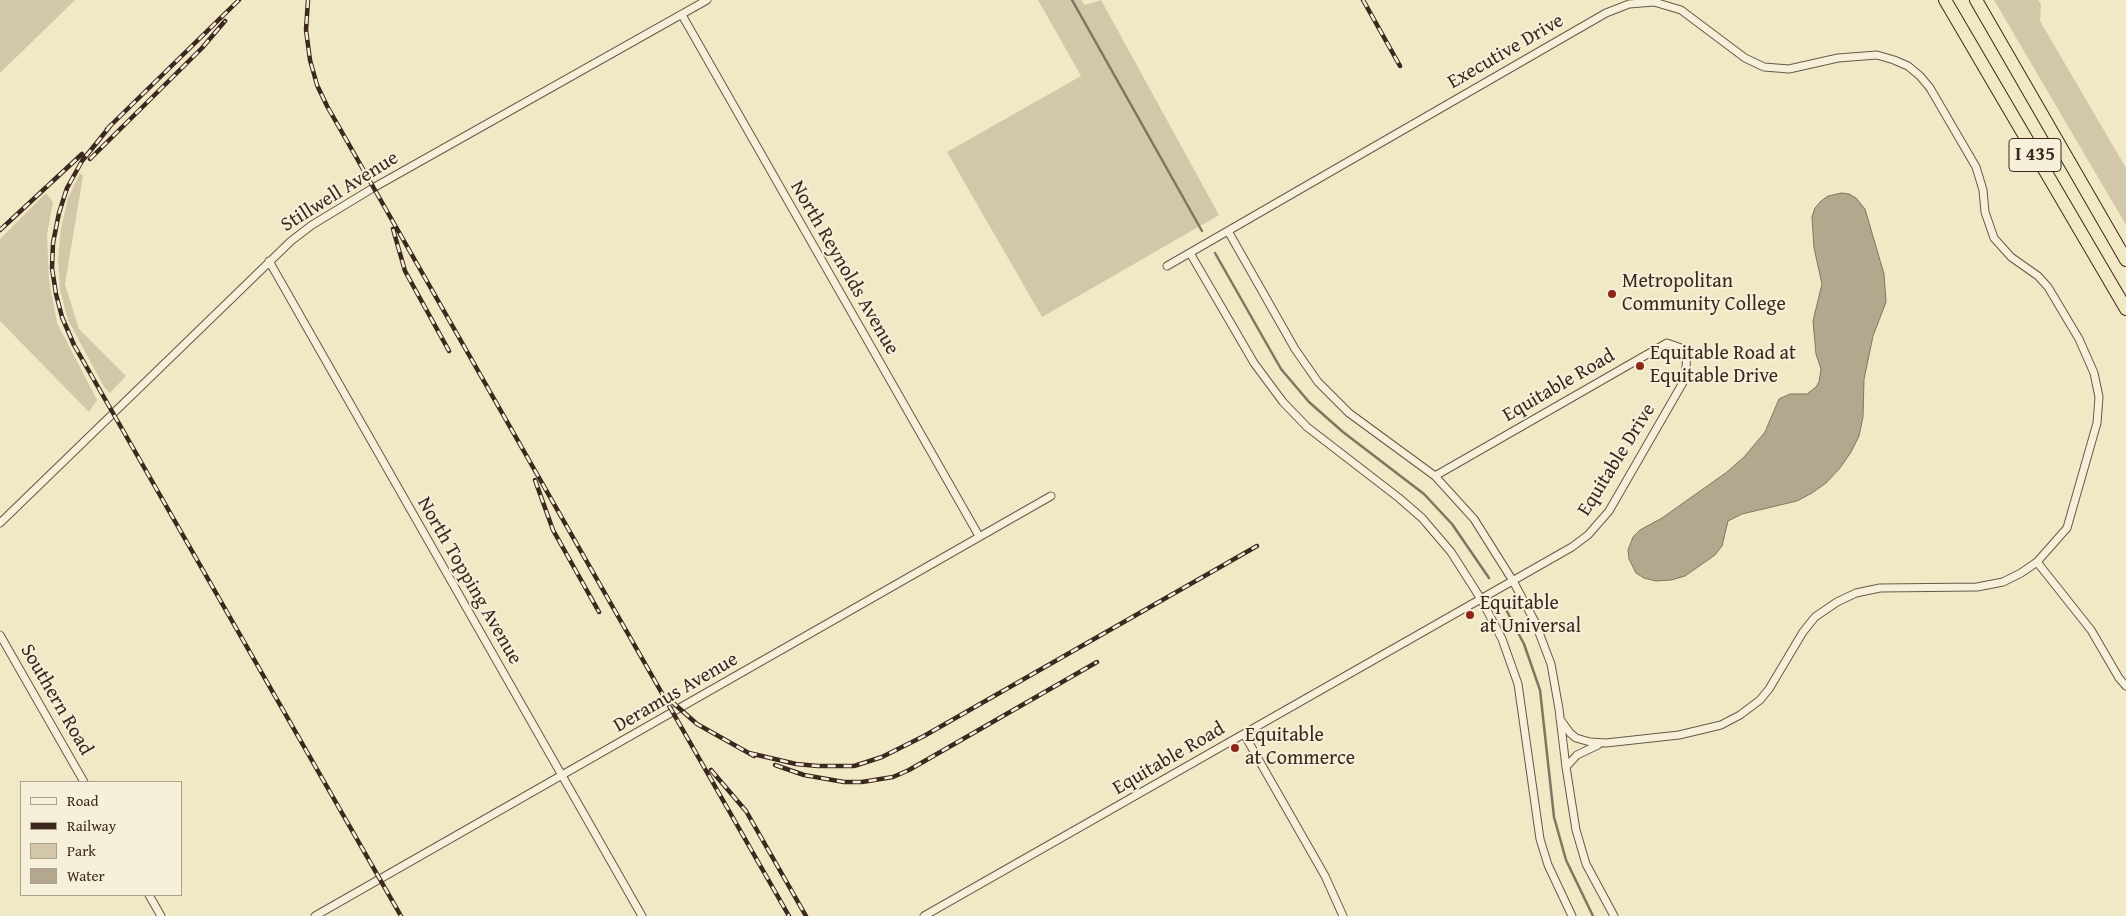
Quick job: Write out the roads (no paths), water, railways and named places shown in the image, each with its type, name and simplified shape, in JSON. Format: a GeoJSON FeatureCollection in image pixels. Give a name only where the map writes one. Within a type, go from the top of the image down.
{"type":"FeatureCollection","features":[{"type":"Feature","properties":{"kind":"highway","name":"I 435"},"geometry":{"type":"LineString","coordinates":[[1945,0],[2126,309]]}},
{"type":"Feature","properties":{"kind":"highway","name":"I 435"},"geometry":{"type":"LineString","coordinates":[[1976,0],[2126,260]]}},
{"type":"Feature","properties":{"kind":"street","name":"Stillwell Avenue"},"geometry":{"type":"LineString","coordinates":[[0,523],[269,261],[312,225],[373,188],[707,0]]}},
{"type":"Feature","properties":{"kind":"street","name":"Executive Drive"},"geometry":{"type":"LineString","coordinates":[[1167,266],[1606,13],[1629,4],[1654,2],[1681,10],[1746,58],[1764,67],[1789,69],[1838,58],[1877,55],[1908,66],[1920,76],[1930,88],[1976,167],[1984,190],[1985,212],[1994,238],[2011,257],[2038,276],[2048,288],[2088,357],[2099,398],[2097,423],[2070,519],[2063,534],[2038,562],[2003,582],[1977,588],[1880,588],[1856,593],[1826,608],[1815,617],[1803,632],[1769,689],[1749,709],[1732,720],[1702,731],[1606,743]]}},
{"type":"Feature","properties":{"kind":"street","name":"North Reynolds Avenue"},"geometry":{"type":"LineString","coordinates":[[682,15],[979,536]]}},
{"type":"Feature","properties":{"kind":"street"},"geometry":{"type":"LineString","coordinates":[[1228,231],[1295,349],[1318,382],[1349,413],[1435,476],[1474,520],[1513,581],[1545,645],[1555,682],[1572,809],[1581,849],[1598,888],[1614,916]]}},
{"type":"Feature","properties":{"kind":"street"},"geometry":{"type":"LineString","coordinates":[[1190,253],[1254,362],[1283,402],[1307,427],[1422,518],[1452,552],[1480,599],[1502,639],[1518,684],[1540,839],[1548,865],[1572,916]]}},
{"type":"Feature","properties":{"kind":"street","name":"North Topping Avenue"},"geometry":{"type":"LineString","coordinates":[[269,261],[642,916]]}},
{"type":"Feature","properties":{"kind":"street","name":"Equitable Road"},"geometry":{"type":"LineString","coordinates":[[1435,476],[1667,343],[1681,348],[1687,354],[1687,369]]}},
{"type":"Feature","properties":{"kind":"street","name":"Equitable Drive"},"geometry":{"type":"LineString","coordinates":[[1480,599],[1572,547],[1588,535],[1599,523],[1609,511],[1680,387],[1687,369]]}},
{"type":"Feature","properties":{"kind":"street","name":"Deramus Avenue"},"geometry":{"type":"LineString","coordinates":[[316,916],[1051,496]]}},
{"type":"Feature","properties":{"kind":"street"},"geometry":{"type":"LineString","coordinates":[[2038,562],[2091,630],[2116,673],[2126,686]]}},
{"type":"Feature","properties":{"kind":"street","name":"Equitable Road"},"geometry":{"type":"LineString","coordinates":[[924,916],[1480,599]]}},
{"type":"Feature","properties":{"kind":"street","name":"Southern Road"},"geometry":{"type":"LineString","coordinates":[[0,635],[83,781]]}},
{"type":"Feature","properties":{"kind":"street"},"geometry":{"type":"LineString","coordinates":[[1560,719],[1576,738],[1583,741],[1606,743]]}},
{"type":"Feature","properties":{"kind":"street"},"geometry":{"type":"LineString","coordinates":[[1244,734],[1325,876],[1343,916]]}},
{"type":"Feature","properties":{"kind":"street"},"geometry":{"type":"LineString","coordinates":[[1566,767],[1583,750],[1606,743]]}},
{"type":"Feature","properties":{"kind":"street"},"geometry":{"type":"LineString","coordinates":[[150,896],[161,916]]}},
{"type":"Feature","properties":{"kind":"water"},"geometry":{"type":"Polygon","coordinates":[[[1842,193],[1856,198],[1865,209],[1884,274],[1886,302],[1873,336],[1864,379],[1863,417],[1859,436],[1851,452],[1826,483],[1812,493],[1797,501],[1742,514],[1728,521],[1722,546],[1715,555],[1685,576],[1671,580],[1656,581],[1644,578],[1636,573],[1629,559],[1628,550],[1633,537],[1640,530],[1662,518],[1727,472],[1745,456],[1765,432],[1779,399],[1790,394],[1807,394],[1819,382],[1821,369],[1816,354],[1813,321],[1822,284],[1814,248],[1812,217],[1815,208],[1821,201],[1828,196],[1842,193]]]}},
{"type":"Feature","properties":{"kind":"waterway"},"geometry":{"type":"LineString","coordinates":[[1072,0],[1202,231]]}},
{"type":"Feature","properties":{"kind":"waterway"},"geometry":{"type":"LineString","coordinates":[[1215,253],[1281,369],[1309,402],[1343,432],[1424,494],[1452,524],[1489,578]]}},
{"type":"Feature","properties":{"kind":"waterway"},"geometry":{"type":"LineString","coordinates":[[1501,600],[1524,644],[1540,690],[1554,817],[1566,860],[1593,916]]}},
{"type":"Feature","properties":{"kind":"railway"},"geometry":{"type":"LineString","coordinates":[[107,129],[239,0]]}},
{"type":"Feature","properties":{"kind":"railway"},"geometry":{"type":"LineString","coordinates":[[308,0],[306,30],[310,60],[317,85],[327,106],[789,916]]}},
{"type":"Feature","properties":{"kind":"railway"},"geometry":{"type":"LineString","coordinates":[[1363,0],[1400,66]]}},
{"type":"Feature","properties":{"kind":"railway"},"geometry":{"type":"LineString","coordinates":[[90,159],[202,48],[225,21]]}},
{"type":"Feature","properties":{"kind":"railway"},"geometry":{"type":"LineString","coordinates":[[111,125],[82,161],[67,188],[59,213],[53,243],[52,268],[62,317],[74,345],[401,916]]}},
{"type":"Feature","properties":{"kind":"railway"},"geometry":{"type":"LineString","coordinates":[[0,230],[82,154]]}},
{"type":"Feature","properties":{"kind":"railway"},"geometry":{"type":"LineString","coordinates":[[393,229],[405,271],[449,351]]}},
{"type":"Feature","properties":{"kind":"railway"},"geometry":{"type":"LineString","coordinates":[[535,480],[553,530],[599,612]]}},
{"type":"Feature","properties":{"kind":"railway"},"geometry":{"type":"LineString","coordinates":[[749,753],[796,764],[818,766],[854,766],[882,757],[924,736],[1257,546]]}},
{"type":"Feature","properties":{"kind":"railway"},"geometry":{"type":"LineString","coordinates":[[775,765],[804,775],[844,782],[862,782],[893,777],[909,770],[1097,662]]}},
{"type":"Feature","properties":{"kind":"railway"},"geometry":{"type":"LineString","coordinates":[[671,701],[697,724],[754,756]]}},
{"type":"Feature","properties":{"kind":"railway"},"geometry":{"type":"LineString","coordinates":[[711,770],[746,811],[806,916]]}},
{"type":"Feature","properties":{"kind":"place","name":"Metropolitan Community College"},"geometry":{"type":"Point","coordinates":[1612,294]}},
{"type":"Feature","properties":{"kind":"place","name":"Equitable Road at Equitable Drive"},"geometry":{"type":"Point","coordinates":[1640,366]}},
{"type":"Feature","properties":{"kind":"place","name":"Equitable at Universal"},"geometry":{"type":"Point","coordinates":[1470,615]}},
{"type":"Feature","properties":{"kind":"place","name":"Equitable at Commerce"},"geometry":{"type":"Point","coordinates":[1235,748]}}]}
